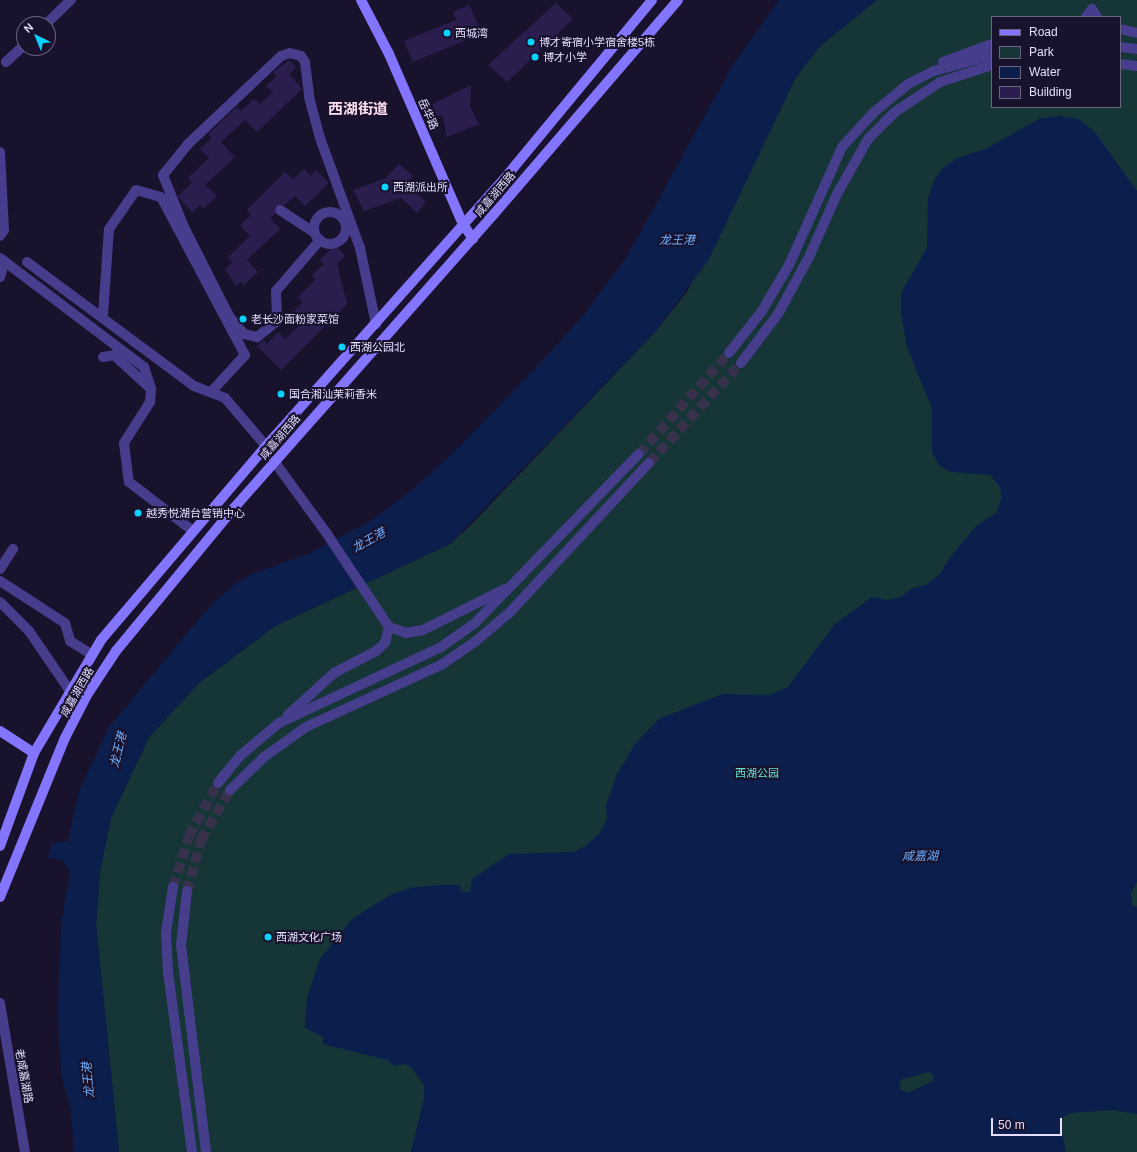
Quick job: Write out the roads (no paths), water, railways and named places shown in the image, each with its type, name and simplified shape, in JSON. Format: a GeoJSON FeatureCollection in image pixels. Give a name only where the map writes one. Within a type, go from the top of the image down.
{"type":"FeatureCollection","features":[{"type":"Feature","properties":{"kind":"main road","name":"岳华路"},"geometry":{"type":"LineString","coordinates":[[361,0],[389,54],[463,224],[473,239]]}},
{"type":"Feature","properties":{"kind":"main road","name":"咸嘉湖西路"},"geometry":{"type":"LineString","coordinates":[[0,846],[34,753],[101,640],[266,446],[509,173],[652,0]]}},
{"type":"Feature","properties":{"kind":"main road","name":"咸嘉湖西路"},"geometry":{"type":"LineString","coordinates":[[0,897],[44,788],[87,696],[152,605],[274,461],[473,239],[678,0]]}},
{"type":"Feature","properties":{"kind":"main road"},"geometry":{"type":"LineString","coordinates":[[0,731],[34,753]]}},
{"type":"Feature","properties":{"kind":"street"},"geometry":{"type":"LineString","coordinates":[[54,16],[71,0]]}},
{"type":"Feature","properties":{"kind":"street"},"geometry":{"type":"LineString","coordinates":[[1121,29],[1137,33]]}},
{"type":"Feature","properties":{"kind":"street"},"geometry":{"type":"LineString","coordinates":[[729,353],[762,311],[789,265],[842,147],[872,113],[936,65],[991,44]]}},
{"type":"Feature","properties":{"kind":"street"},"geometry":{"type":"LineString","coordinates":[[1121,47],[1137,49]]}},
{"type":"Feature","properties":{"kind":"street"},"geometry":{"type":"LineString","coordinates":[[6,62],[16,53]]}},
{"type":"Feature","properties":{"kind":"street"},"geometry":{"type":"LineString","coordinates":[[280,210],[318,237],[276,291],[277,321],[257,337],[244,334],[230,316],[184,227],[163,175],[187,145],[281,56],[290,53],[301,56],[305,62],[309,97],[320,138],[360,248],[376,324]]}},
{"type":"Feature","properties":{"kind":"street"},"geometry":{"type":"LineString","coordinates":[[905,87],[934,71],[991,55]]}},
{"type":"Feature","properties":{"kind":"street"},"geometry":{"type":"LineString","coordinates":[[1121,64],[1137,66]]}},
{"type":"Feature","properties":{"kind":"street"},"geometry":{"type":"LineString","coordinates":[[741,363],[778,314],[809,257],[837,194],[868,139],[895,112],[940,82],[991,65]]}},
{"type":"Feature","properties":{"kind":"street"},"geometry":{"type":"LineString","coordinates":[[0,152],[4,230],[0,236]]}},
{"type":"Feature","properties":{"kind":"street"},"geometry":{"type":"LineString","coordinates":[[103,316],[109,229],[136,190],[161,197],[246,355],[211,392]]}},
{"type":"Feature","properties":{"kind":"street"},"geometry":{"type":"LineString","coordinates":[[0,277],[2,260]]}},
{"type":"Feature","properties":{"kind":"street"},"geometry":{"type":"LineString","coordinates":[[2,260],[144,367],[151,389],[150,402],[124,443],[129,482],[193,531]]}},
{"type":"Feature","properties":{"kind":"street"},"geometry":{"type":"LineString","coordinates":[[27,262],[103,316],[194,386],[225,398],[266,446]]}},
{"type":"Feature","properties":{"kind":"street"},"geometry":{"type":"LineString","coordinates":[[103,357],[114,355],[151,389]]}},
{"type":"Feature","properties":{"kind":"street"},"geometry":{"type":"LineString","coordinates":[[279,723],[441,647],[475,623],[639,454]]}},
{"type":"Feature","properties":{"kind":"street"},"geometry":{"type":"LineString","coordinates":[[274,461],[327,534],[389,627],[406,634],[423,630],[514,584]]}},
{"type":"Feature","properties":{"kind":"street"},"geometry":{"type":"LineString","coordinates":[[230,790],[264,757],[306,726],[440,665],[476,641],[509,613],[649,463]]}},
{"type":"Feature","properties":{"kind":"street"},"geometry":{"type":"LineString","coordinates":[[0,569],[13,549]]}},
{"type":"Feature","properties":{"kind":"street"},"geometry":{"type":"LineString","coordinates":[[0,581],[65,623],[70,641],[92,655]]}},
{"type":"Feature","properties":{"kind":"street"},"geometry":{"type":"LineString","coordinates":[[0,602],[29,631],[70,691]]}},
{"type":"Feature","properties":{"kind":"street"},"geometry":{"type":"LineString","coordinates":[[218,783],[241,755],[334,673],[376,651],[385,643],[389,627]]}},
{"type":"Feature","properties":{"kind":"street"},"geometry":{"type":"LineString","coordinates":[[173,887],[166,932],[168,972],[192,1152]]}},
{"type":"Feature","properties":{"kind":"street"},"geometry":{"type":"LineString","coordinates":[[187,891],[181,945],[206,1152]]}},
{"type":"Feature","properties":{"kind":"street","name":"老咸嘉湖路"},"geometry":{"type":"LineString","coordinates":[[0,1003],[25,1152]]}},
{"type":"Feature","properties":{"kind":"water","name":"龙王港"},"geometry":{"type":"Polygon","coordinates":[[[779,0],[877,0],[820,46],[796,77],[709,259],[655,332],[450,544],[275,626],[199,683],[149,737],[111,818],[100,871],[96,924],[119,1152],[74,1152],[71,1112],[61,1073],[58,1011],[61,925],[70,871],[62,860],[48,858],[52,843],[68,841],[79,791],[109,727],[210,606],[232,586],[252,574],[310,553],[370,521],[412,490],[459,447],[543,360],[582,317],[626,258],[734,63],[779,0]]]}},
{"type":"Feature","properties":{"kind":"water","name":"咸嘉湖"},"geometry":{"type":"Polygon","coordinates":[[[1060,116],[1078,119],[1095,132],[1137,191],[1137,882],[1131,893],[1132,905],[1137,907],[1137,1114],[1113,1110],[1070,1113],[1059,1120],[1066,1152],[411,1152],[424,1098],[424,1086],[411,1067],[404,1064],[395,1066],[387,1060],[323,1044],[323,1037],[305,1028],[307,998],[320,959],[352,919],[392,894],[414,887],[442,885],[460,885],[461,891],[470,892],[472,879],[509,854],[572,852],[584,847],[600,833],[607,819],[606,805],[616,776],[635,744],[660,718],[723,694],[769,695],[788,687],[835,624],[872,597],[887,600],[899,598],[913,588],[926,585],[941,573],[948,560],[976,526],[996,513],[1002,497],[1000,487],[990,475],[951,472],[940,466],[932,453],[932,408],[907,347],[901,313],[901,293],[927,248],[928,199],[934,180],[943,168],[957,158],[985,149],[1039,119],[1060,116]],[[929,1072],[903,1079],[899,1083],[900,1089],[908,1093],[933,1081],[933,1075],[929,1072]]]}},
{"type":"Feature","properties":{"kind":"tunnel"},"geometry":{"type":"LineString","coordinates":[[639,454],[729,353]]}},
{"type":"Feature","properties":{"kind":"tunnel"},"geometry":{"type":"LineString","coordinates":[[649,463],[741,363]]}},
{"type":"Feature","properties":{"kind":"tunnel"},"geometry":{"type":"LineString","coordinates":[[173,887],[189,836],[218,783]]}},
{"type":"Feature","properties":{"kind":"tunnel"},"geometry":{"type":"LineString","coordinates":[[187,891],[201,840],[230,790]]}},
{"type":"Feature","properties":{"kind":"place","name":"西城湾"},"geometry":{"type":"Point","coordinates":[447,33]}},
{"type":"Feature","properties":{"kind":"place","name":"博才寄宿小学宿舍楼5栋"},"geometry":{"type":"Point","coordinates":[531,42]}},
{"type":"Feature","properties":{"kind":"place","name":"博才小学"},"geometry":{"type":"Point","coordinates":[535,57]}},
{"type":"Feature","properties":{"kind":"place","name":"西湖派出所"},"geometry":{"type":"Point","coordinates":[385,187]}},
{"type":"Feature","properties":{"kind":"place","name":"老长沙面粉家菜馆"},"geometry":{"type":"Point","coordinates":[243,319]}},
{"type":"Feature","properties":{"kind":"place","name":"西湖公园北"},"geometry":{"type":"Point","coordinates":[342,347]}},
{"type":"Feature","properties":{"kind":"place","name":"国合湘汕茉莉香米"},"geometry":{"type":"Point","coordinates":[281,394]}},
{"type":"Feature","properties":{"kind":"place","name":"越秀悦湖台营销中心"},"geometry":{"type":"Point","coordinates":[138,513]}},
{"type":"Feature","properties":{"kind":"place","name":"西湖文化广场"},"geometry":{"type":"Point","coordinates":[268,937]}},
{"type":"Feature","properties":{"kind":"district","name":"西湖街道"},"geometry":{"type":"Point","coordinates":[358,109]}},
{"type":"Feature","properties":{"kind":"park label","name":"西湖公园"},"geometry":{"type":"Point","coordinates":[757,773]}}]}
